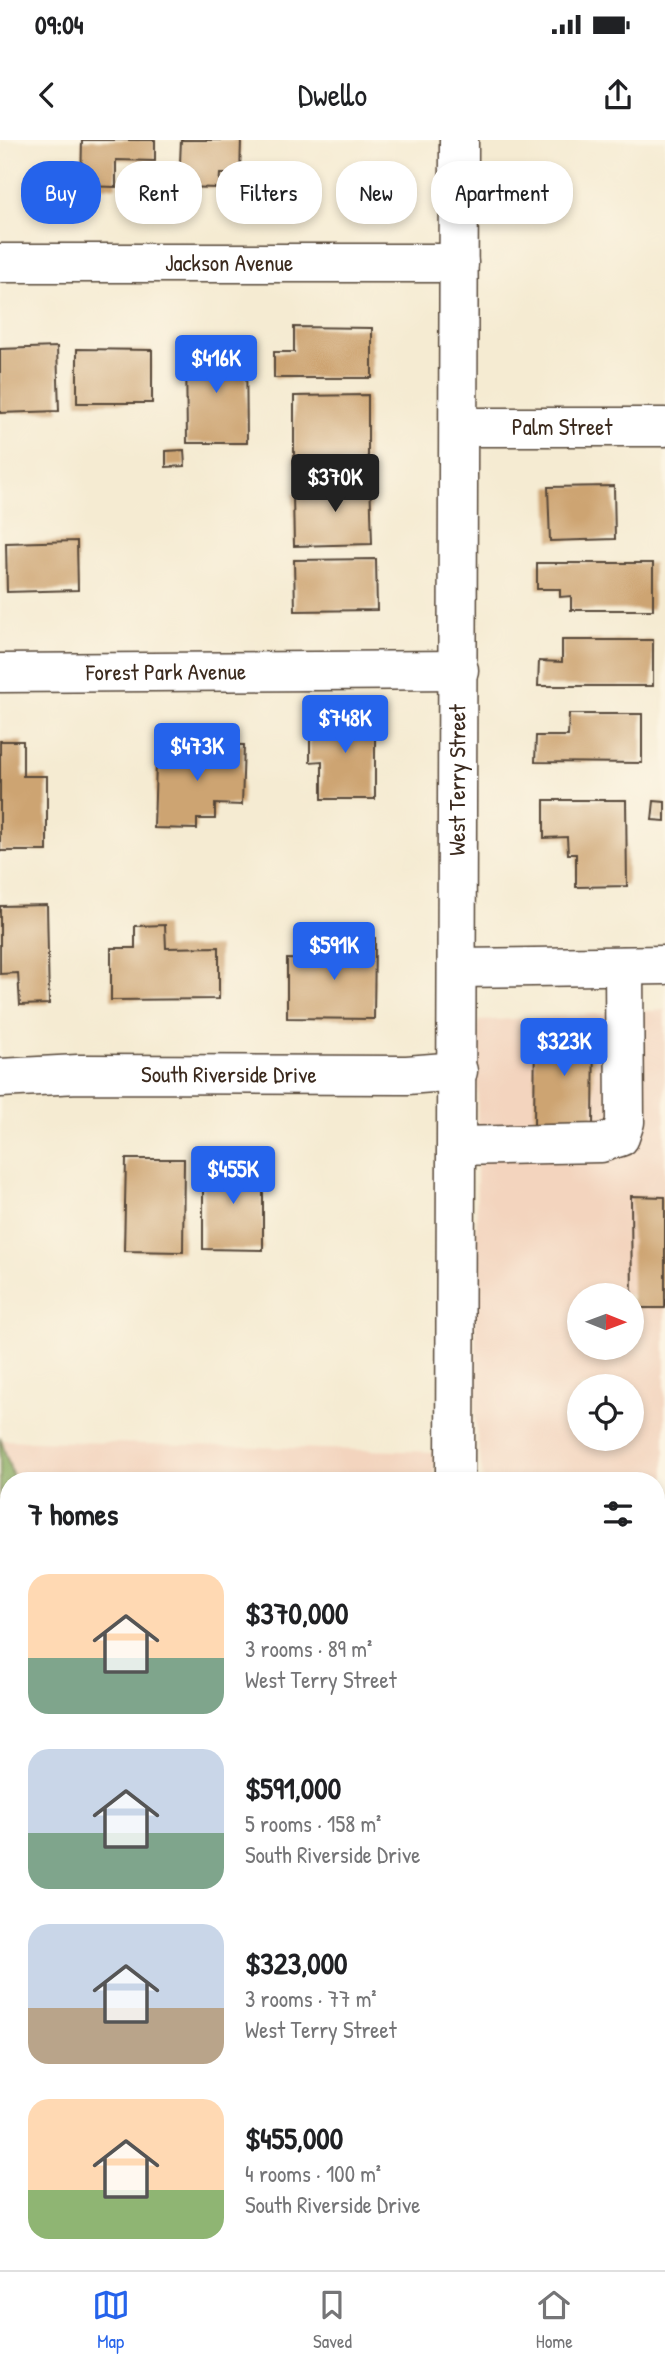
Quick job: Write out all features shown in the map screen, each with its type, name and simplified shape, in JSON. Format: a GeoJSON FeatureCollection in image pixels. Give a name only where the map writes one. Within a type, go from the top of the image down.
{"type":"FeatureCollection","features":[{"type":"Feature","properties":{"kind":"street","name":"West Terry Street"},"geometry":{"type":"LineString","coordinates":[[455,1472],[459,140]]}},
{"type":"Feature","properties":{"kind":"street","name":"Jackson Avenue"},"geometry":{"type":"LineString","coordinates":[[0,263],[459,263]]}},
{"type":"Feature","properties":{"kind":"street","name":"Palm Street"},"geometry":{"type":"LineString","coordinates":[[459,427],[665,427]]}},
{"type":"Feature","properties":{"kind":"street","name":"Forest Park Avenue"},"geometry":{"type":"LineString","coordinates":[[0,673],[458,670]]}},
{"type":"Feature","properties":{"kind":"street"},"geometry":{"type":"LineString","coordinates":[[458,968],[665,965]]}},
{"type":"Feature","properties":{"kind":"street"},"geometry":{"type":"LineString","coordinates":[[457,1146],[601,1143],[621,1137],[625,1122],[624,966]]}},
{"type":"Feature","properties":{"kind":"street","name":"South Riverside Drive"},"geometry":{"type":"LineString","coordinates":[[0,1078],[78,1074],[407,1074],[458,1071]]}},
{"type":"Feature","properties":{"kind":"street","name":"West Terry Street"},"geometry":{"type":"LineString","coordinates":[[455,1421],[462,1472]]}},
{"type":"Feature","properties":{"kind":"shaded area"},"geometry":{"type":"Polygon","coordinates":[[[665,1010],[665,1472],[482,1472],[475,1420],[478,1021],[665,1010]]]}},
{"type":"Feature","properties":{"kind":"shaded area"},"geometry":{"type":"Polygon","coordinates":[[[1,1440],[435,1452],[434,1472],[11,1472],[1,1440]]]}},
{"type":"Feature","properties":{"kind":"green space"},"geometry":{"type":"Polygon","coordinates":[[[0,1437],[11,1472],[0,1472],[0,1437]]]}},
{"type":"Feature","properties":{"kind":"building"},"geometry":{"type":"Polygon","coordinates":[[[82,140],[155,140],[155,161],[115,161],[115,187],[101,187],[101,161],[82,161],[82,140]]]}},
{"type":"Feature","properties":{"kind":"building"},"geometry":{"type":"Polygon","coordinates":[[[181,140],[241,140],[240,161],[216,161],[216,188],[202,188],[202,161],[180,161],[181,140]]]}},
{"type":"Feature","properties":{"kind":"building"},"geometry":{"type":"Polygon","coordinates":[[[294,327],[372,328],[372,378],[274,378],[274,352],[294,352],[294,327]]]}},
{"type":"Feature","properties":{"kind":"building"},"geometry":{"type":"Polygon","coordinates":[[[57,347],[59,411],[0,413],[0,349],[57,347]]]}},
{"type":"Feature","properties":{"kind":"building"},"geometry":{"type":"Polygon","coordinates":[[[186,347],[246,347],[247,443],[187,443],[186,347]]]}},
{"type":"Feature","properties":{"kind":"building"},"geometry":{"type":"Polygon","coordinates":[[[77,349],[152,350],[152,403],[77,403],[77,349]]]}},
{"type":"Feature","properties":{"kind":"building"},"geometry":{"type":"Polygon","coordinates":[[[368,395],[368,462],[294,463],[294,396],[368,395]]]}},
{"type":"Feature","properties":{"kind":"building"},"geometry":{"type":"Polygon","coordinates":[[[184,450],[185,466],[166,467],[166,451],[184,450]]]}},
{"type":"Feature","properties":{"kind":"building"},"geometry":{"type":"Polygon","coordinates":[[[370,477],[372,544],[294,546],[293,494],[324,494],[324,478],[370,477]]]}},
{"type":"Feature","properties":{"kind":"building"},"geometry":{"type":"Polygon","coordinates":[[[614,486],[615,539],[550,541],[548,487],[614,486]]]}},
{"type":"Feature","properties":{"kind":"building"},"geometry":{"type":"Polygon","coordinates":[[[77,541],[78,590],[7,592],[6,543],[77,541]]]}},
{"type":"Feature","properties":{"kind":"building"},"geometry":{"type":"Polygon","coordinates":[[[376,559],[377,610],[295,611],[294,560],[376,559]]]}},
{"type":"Feature","properties":{"kind":"building"},"geometry":{"type":"Polygon","coordinates":[[[537,563],[653,563],[653,610],[571,610],[571,596],[560,597],[560,589],[537,589],[537,563]]]}},
{"type":"Feature","properties":{"kind":"building"},"geometry":{"type":"Polygon","coordinates":[[[562,640],[653,640],[653,686],[538,686],[539,661],[562,662],[562,640]]]}},
{"type":"Feature","properties":{"kind":"building"},"geometry":{"type":"Polygon","coordinates":[[[569,714],[642,714],[642,763],[535,762],[536,736],[568,736],[569,714]]]}},
{"type":"Feature","properties":{"kind":"building"},"geometry":{"type":"Polygon","coordinates":[[[375,715],[375,799],[322,799],[322,761],[310,762],[310,716],[375,715]]]}},
{"type":"Feature","properties":{"kind":"building"},"geometry":{"type":"Polygon","coordinates":[[[0,741],[23,741],[23,776],[47,776],[47,851],[0,851],[0,741]]]}},
{"type":"Feature","properties":{"kind":"building"},"geometry":{"type":"Polygon","coordinates":[[[169,743],[244,745],[242,805],[215,804],[215,819],[197,819],[197,829],[154,828],[156,763],[168,763],[169,743]]]}},
{"type":"Feature","properties":{"kind":"building"},"geometry":{"type":"Polygon","coordinates":[[[544,800],[626,800],[627,886],[576,887],[576,854],[568,854],[567,837],[544,838],[544,800]]]}},
{"type":"Feature","properties":{"kind":"building"},"geometry":{"type":"Polygon","coordinates":[[[654,801],[665,802],[665,821],[652,820],[654,801]]]}},
{"type":"Feature","properties":{"kind":"building"},"geometry":{"type":"Polygon","coordinates":[[[47,905],[49,1004],[20,1005],[18,973],[0,974],[0,906],[47,905]]]}},
{"type":"Feature","properties":{"kind":"building"},"geometry":{"type":"Polygon","coordinates":[[[165,925],[166,948],[219,947],[219,999],[111,1000],[111,948],[135,948],[135,926],[165,925]]]}},
{"type":"Feature","properties":{"kind":"building"},"geometry":{"type":"Polygon","coordinates":[[[322,937],[375,938],[374,1019],[287,1018],[287,959],[322,960],[322,937]]]}},
{"type":"Feature","properties":{"kind":"building"},"geometry":{"type":"Polygon","coordinates":[[[535,1027],[594,1027],[593,1129],[534,1129],[535,1027]]]}},
{"type":"Feature","properties":{"kind":"building"},"geometry":{"type":"Polygon","coordinates":[[[126,1159],[184,1159],[183,1252],[124,1251],[126,1159]]]}},
{"type":"Feature","properties":{"kind":"building"},"geometry":{"type":"Polygon","coordinates":[[[203,1162],[263,1162],[263,1250],[203,1249],[203,1162]]]}},
{"type":"Feature","properties":{"kind":"building"},"geometry":{"type":"Polygon","coordinates":[[[631,1196],[665,1197],[665,1308],[644,1308],[644,1283],[632,1283],[631,1196]]]}}]}
